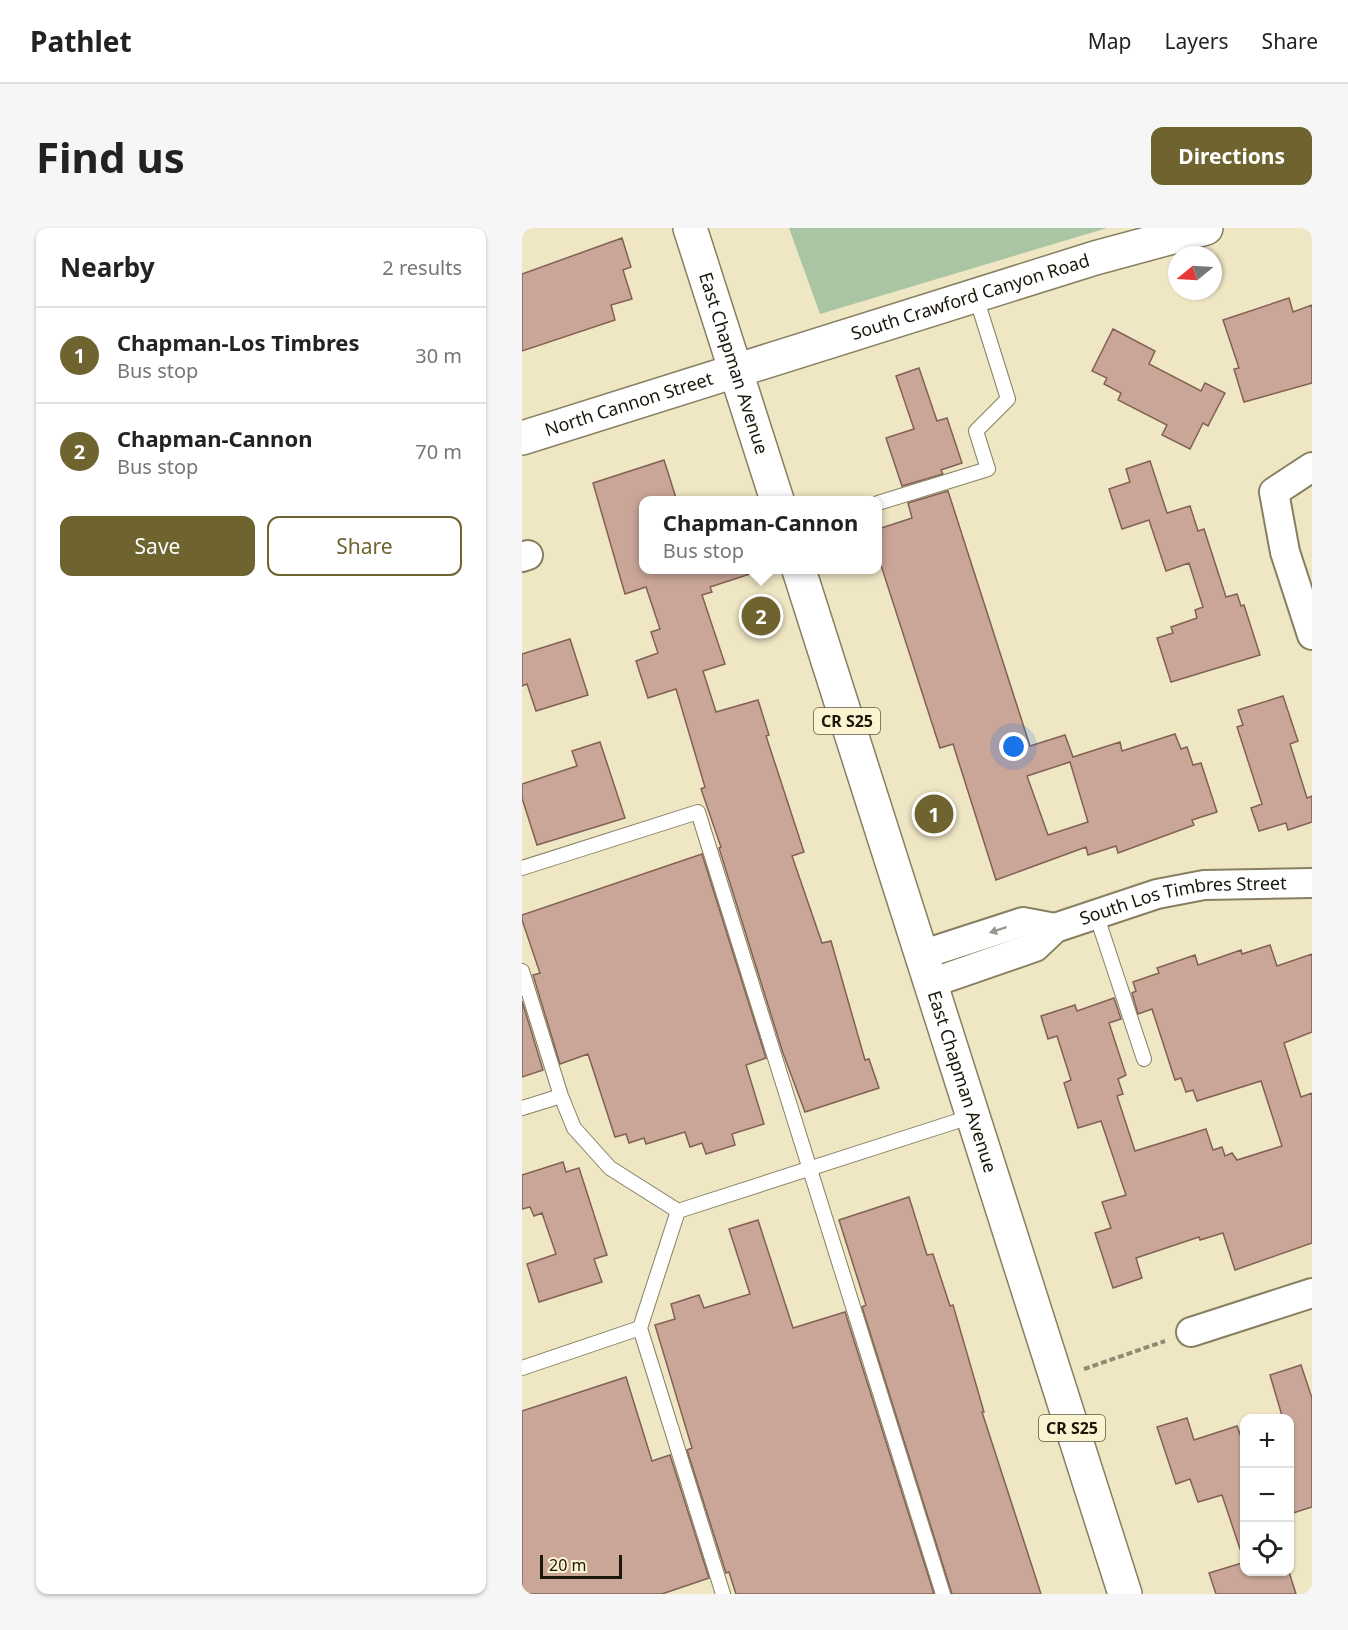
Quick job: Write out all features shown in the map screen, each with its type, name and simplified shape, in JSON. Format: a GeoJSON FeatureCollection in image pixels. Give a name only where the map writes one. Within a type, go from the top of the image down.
{"type":"FeatureCollection","features":[{"type":"Feature","properties":{"kind":"main road","name":"East Chapman Avenue"},"geometry":{"type":"LineString","coordinates":[[690,228],[775,496]]}},
{"type":"Feature","properties":{"kind":"main road","name":"South Crawford Canyon Road"},"geometry":{"type":"LineString","coordinates":[[736,372],[1095,258],[1206,228]]}},
{"type":"Feature","properties":{"kind":"main road","name":"North Cannon Street"},"geometry":{"type":"LineString","coordinates":[[522,438],[736,372]]}},
{"type":"Feature","properties":{"kind":"main road","name":"East Chapman Avenue"},"geometry":{"type":"LineString","coordinates":[[800,574],[1125,1594]]}},
{"type":"Feature","properties":{"kind":"street"},"geometry":{"type":"LineString","coordinates":[[1312,467],[1274,492],[1285,552],[1312,635]]}},
{"type":"Feature","properties":{"kind":"street","name":"South Los Timbres Street"},"geometry":{"type":"LineString","coordinates":[[926,969],[1035,947],[1055,927],[1157,894],[1204,885],[1312,883]]}},
{"type":"Feature","properties":{"kind":"street"},"geometry":{"type":"LineString","coordinates":[[1191,1332],[1312,1293]]}},
{"type":"Feature","properties":{"kind":"lane"},"geometry":{"type":"LineString","coordinates":[[882,502],[988,469],[976,431],[1008,399],[976,297]]}},
{"type":"Feature","properties":{"kind":"lane"},"geometry":{"type":"LineString","coordinates":[[522,868],[698,812],[808,1169],[944,1594]]}},
{"type":"Feature","properties":{"kind":"lane"},"geometry":{"type":"LineString","coordinates":[[1096,914],[1144,1059]]}},
{"type":"Feature","properties":{"kind":"lane"},"geometry":{"type":"LineString","coordinates":[[522,971],[561,1096],[574,1128],[610,1168],[678,1211]]}},
{"type":"Feature","properties":{"kind":"lane"},"geometry":{"type":"LineString","coordinates":[[522,1108],[561,1096]]}},
{"type":"Feature","properties":{"kind":"lane"},"geometry":{"type":"LineString","coordinates":[[678,1211],[973,1116]]}},
{"type":"Feature","properties":{"kind":"lane"},"geometry":{"type":"LineString","coordinates":[[678,1211],[640,1329],[723,1594]]}},
{"type":"Feature","properties":{"kind":"lane"},"geometry":{"type":"LineString","coordinates":[[522,1368],[640,1329]]}},
{"type":"Feature","properties":{"kind":"path"},"geometry":{"type":"LineString","coordinates":[[1056,1378],[1191,1332]]}},
{"type":"Feature","properties":{"kind":"green space"},"geometry":{"type":"Polygon","coordinates":[[[789,228],[1107,228],[820,314],[789,228]]]}},
{"type":"Feature","properties":{"kind":"building"},"geometry":{"type":"Polygon","coordinates":[[[622,238],[631,267],[623,270],[632,299],[611,305],[615,320],[522,351],[522,274],[622,238]]]}},
{"type":"Feature","properties":{"kind":"building"},"geometry":{"type":"Polygon","coordinates":[[[1289,298],[1293,312],[1312,305],[1312,383],[1244,402],[1234,369],[1239,368],[1223,320],[1289,298]]]}},
{"type":"Feature","properties":{"kind":"building"},"geometry":{"type":"Polygon","coordinates":[[[1113,329],[1155,351],[1149,364],[1201,391],[1205,383],[1225,393],[1208,426],[1203,423],[1190,449],[1162,435],[1167,425],[1118,400],[1121,393],[1104,384],[1107,378],[1092,371],[1113,329]]]}},
{"type":"Feature","properties":{"kind":"building"},"geometry":{"type":"Polygon","coordinates":[[[919,368],[937,421],[947,418],[962,463],[941,470],[943,474],[902,486],[886,438],[914,429],[896,376],[919,368]]]}},
{"type":"Feature","properties":{"kind":"building"},"geometry":{"type":"Polygon","coordinates":[[[664,460],[675,496],[639,496],[639,574],[750,574],[710,587],[712,592],[702,595],[725,664],[703,671],[716,712],[758,700],[769,735],[766,736],[804,852],[792,856],[822,943],[831,941],[865,1060],[869,1059],[879,1088],[805,1112],[783,1053],[719,848],[721,847],[701,789],[705,787],[676,689],[648,698],[636,661],[658,653],[651,632],[660,629],[646,587],[625,594],[593,483],[664,460]]]}},
{"type":"Feature","properties":{"kind":"building"},"geometry":{"type":"Polygon","coordinates":[[[1150,461],[1167,513],[1190,506],[1198,531],[1204,529],[1226,597],[1237,594],[1241,606],[1244,605],[1260,655],[1171,682],[1157,638],[1173,633],[1171,627],[1197,618],[1195,610],[1203,607],[1189,563],[1166,571],[1149,520],[1122,529],[1109,489],[1130,482],[1126,469],[1150,461]]]}},
{"type":"Feature","properties":{"kind":"building"},"geometry":{"type":"Polygon","coordinates":[[[948,491],[1030,746],[1065,735],[1073,757],[1120,742],[1122,751],[1175,734],[1181,749],[1187,747],[1193,765],[1201,763],[1217,812],[1192,820],[1194,825],[1118,853],[1116,846],[1088,855],[1086,847],[996,880],[953,744],[940,748],[882,568],[882,528],[912,518],[908,503],[948,491]],[[1070,762],[1027,776],[1048,835],[1088,822],[1070,762]]]}},
{"type":"Feature","properties":{"kind":"building"},"geometry":{"type":"Polygon","coordinates":[[[570,639],[588,695],[536,711],[527,684],[522,686],[522,654],[570,639]]]}},
{"type":"Feature","properties":{"kind":"building"},"geometry":{"type":"Polygon","coordinates":[[[1283,696],[1298,741],[1290,744],[1307,798],[1312,796],[1312,822],[1288,830],[1286,823],[1259,831],[1251,808],[1262,804],[1237,727],[1243,725],[1238,710],[1283,696]]]}},
{"type":"Feature","properties":{"kind":"building"},"geometry":{"type":"Polygon","coordinates":[[[600,742],[625,818],[537,845],[522,798],[522,784],[577,766],[572,751],[600,742]]]}},
{"type":"Feature","properties":{"kind":"building"},"geometry":{"type":"Polygon","coordinates":[[[702,854],[766,1058],[746,1065],[764,1124],[732,1134],[735,1145],[706,1154],[702,1143],[690,1147],[685,1132],[646,1144],[644,1138],[629,1143],[626,1134],[615,1137],[588,1054],[560,1064],[533,975],[540,973],[522,920],[522,915],[702,854]]]}},
{"type":"Feature","properties":{"kind":"building"},"geometry":{"type":"Polygon","coordinates":[[[1270,945],[1277,966],[1312,954],[1312,1032],[1284,1043],[1301,1097],[1312,1093],[1312,1243],[1235,1270],[1223,1233],[1200,1240],[1199,1237],[1136,1258],[1142,1278],[1113,1288],[1095,1233],[1111,1228],[1102,1202],[1126,1195],[1101,1121],[1078,1128],[1064,1083],[1071,1080],[1057,1036],[1048,1039],[1041,1016],[1075,1005],[1077,1011],[1114,998],[1121,1019],[1109,1023],[1126,1075],[1118,1079],[1123,1094],[1117,1096],[1135,1151],[1206,1129],[1213,1150],[1222,1147],[1225,1156],[1232,1153],[1237,1160],[1282,1146],[1261,1081],[1197,1101],[1193,1090],[1186,1092],[1181,1078],[1175,1080],[1152,1009],[1138,1014],[1132,993],[1136,991],[1133,982],[1159,973],[1157,968],[1195,955],[1198,965],[1241,950],[1242,954],[1270,945]]]}},
{"type":"Feature","properties":{"kind":"building"},"geometry":{"type":"Polygon","coordinates":[[[522,1001],[543,1070],[522,1077],[522,1001]]]}},
{"type":"Feature","properties":{"kind":"building"},"geometry":{"type":"Polygon","coordinates":[[[563,1162],[566,1172],[579,1168],[607,1255],[594,1259],[602,1282],[539,1302],[527,1264],[556,1254],[542,1213],[534,1216],[530,1207],[522,1209],[522,1175],[563,1162]]]}},
{"type":"Feature","properties":{"kind":"building"},"geometry":{"type":"Polygon","coordinates":[[[909,1197],[927,1255],[933,1254],[950,1306],[953,1305],[984,1412],[982,1412],[1041,1594],[952,1594],[862,1307],[866,1305],[839,1220],[909,1197]]]}},
{"type":"Feature","properties":{"kind":"building"},"geometry":{"type":"Polygon","coordinates":[[[758,1220],[793,1328],[845,1312],[934,1594],[736,1594],[729,1572],[726,1573],[687,1450],[692,1448],[655,1325],[675,1319],[671,1304],[699,1295],[704,1308],[750,1294],[729,1229],[758,1220]]]}},
{"type":"Feature","properties":{"kind":"building"},"geometry":{"type":"Polygon","coordinates":[[[1301,1365],[1312,1398],[1312,1507],[1294,1513],[1294,1414],[1282,1414],[1270,1375],[1301,1365]]]}},
{"type":"Feature","properties":{"kind":"building"},"geometry":{"type":"Polygon","coordinates":[[[626,1377],[652,1461],[670,1455],[709,1578],[662,1594],[522,1594],[522,1411],[626,1377]]]}},
{"type":"Feature","properties":{"kind":"building"},"geometry":{"type":"Polygon","coordinates":[[[1187,1418],[1194,1440],[1237,1426],[1240,1434],[1240,1549],[1222,1495],[1198,1502],[1190,1479],[1176,1484],[1157,1427],[1187,1418]]]}},
{"type":"Feature","properties":{"kind":"building"},"geometry":{"type":"Polygon","coordinates":[[[1240,1564],[1240,1576],[1290,1576],[1296,1594],[1216,1594],[1209,1573],[1240,1564]]]}},
{"type":"Feature","properties":{"kind":"place","name":"Chapman-Cannon"},"geometry":{"type":"Point","coordinates":[761,616]}},
{"type":"Feature","properties":{"kind":"place","name":"Chapman-Los Timbres"},"geometry":{"type":"Point","coordinates":[934,814]}}]}
